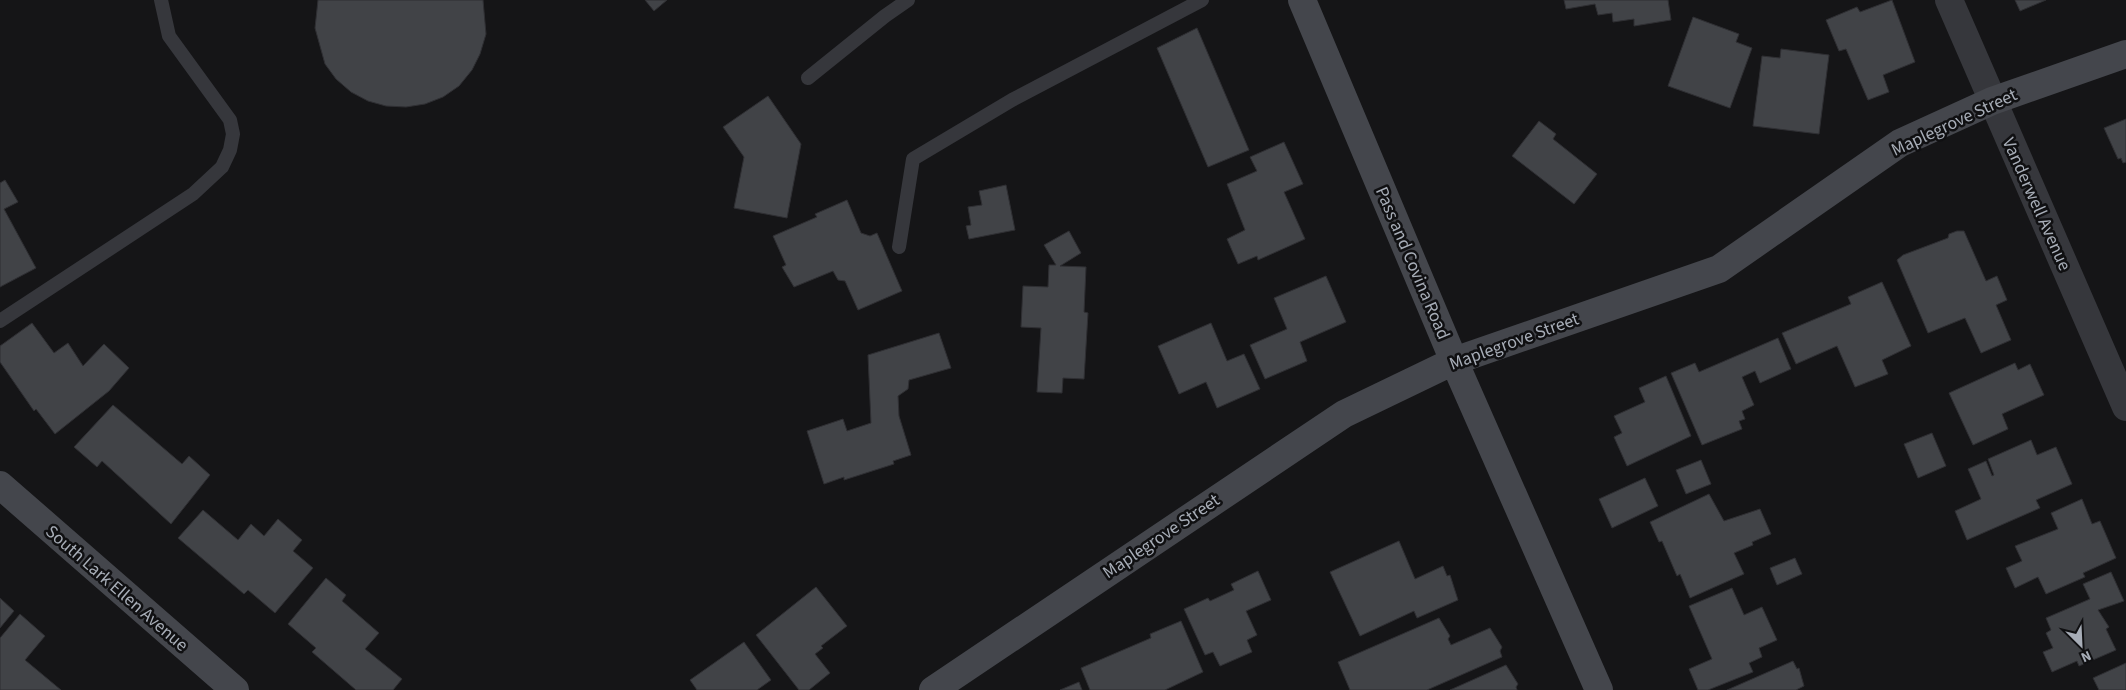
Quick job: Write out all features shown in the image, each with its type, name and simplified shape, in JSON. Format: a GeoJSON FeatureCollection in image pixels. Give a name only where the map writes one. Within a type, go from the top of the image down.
{"type":"FeatureCollection","features":[{"type":"Feature","properties":{"kind":"street","name":"Pass and Covina Road"},"geometry":{"type":"LineString","coordinates":[[1302,0],[1454,361],[1599,690]]}},
{"type":"Feature","properties":{"kind":"street","name":"Vanderwell Avenue"},"geometry":{"type":"LineString","coordinates":[[1949,0],[2126,407]]}},
{"type":"Feature","properties":{"kind":"street","name":"Maplegrove Street"},"geometry":{"type":"LineString","coordinates":[[933,690],[1344,414],[1454,361],[1719,269],[1900,143],[1992,101],[2126,54]]}},
{"type":"Feature","properties":{"kind":"street","name":"South Lark Ellen Avenue"},"geometry":{"type":"LineString","coordinates":[[0,485],[235,690]]}},
{"type":"Feature","properties":{"kind":"lane"},"geometry":{"type":"LineString","coordinates":[[0,322],[193,194],[222,167],[230,150],[233,134],[230,120],[169,36],[161,0]]}},
{"type":"Feature","properties":{"kind":"lane"},"geometry":{"type":"LineString","coordinates":[[808,78],[885,16],[908,0]]}},
{"type":"Feature","properties":{"kind":"lane"},"geometry":{"type":"LineString","coordinates":[[899,247],[908,180],[913,159],[1012,100],[1202,0]]}},
{"type":"Feature","properties":{"kind":"building"},"geometry":{"type":"Polygon","coordinates":[[[318,0],[483,0],[486,34],[480,54],[472,70],[459,86],[443,97],[425,104],[406,107],[386,106],[368,101],[351,92],[336,79],[325,64],[315,28],[318,0]]]}},
{"type":"Feature","properties":{"kind":"building"},"geometry":{"type":"Polygon","coordinates":[[[645,0],[667,0],[654,11],[645,0]]]}},
{"type":"Feature","properties":{"kind":"building"},"geometry":{"type":"Polygon","coordinates":[[[1564,0],[1668,0],[1671,20],[1634,26],[1634,19],[1613,22],[1612,13],[1598,15],[1595,4],[1566,9],[1564,0]]]}},
{"type":"Feature","properties":{"kind":"building"},"geometry":{"type":"Polygon","coordinates":[[[1892,0],[1915,62],[1883,75],[1889,92],[1868,100],[1846,49],[1839,51],[1826,20],[1857,7],[1860,12],[1892,0]]]}},
{"type":"Feature","properties":{"kind":"building"},"geometry":{"type":"Polygon","coordinates":[[[2015,0],[2046,0],[2020,11],[2015,0]]]}},
{"type":"Feature","properties":{"kind":"building"},"geometry":{"type":"Polygon","coordinates":[[[1693,17],[1739,34],[1736,42],[1752,48],[1730,108],[1668,86],[1693,17]]]}},
{"type":"Feature","properties":{"kind":"building"},"geometry":{"type":"Polygon","coordinates":[[[1197,28],[1249,150],[1208,167],[1157,48],[1197,28]]]}},
{"type":"Feature","properties":{"kind":"building"},"geometry":{"type":"Polygon","coordinates":[[[1781,49],[1829,55],[1819,134],[1753,126],[1762,56],[1780,58],[1781,49]]]}},
{"type":"Feature","properties":{"kind":"building"},"geometry":{"type":"Polygon","coordinates":[[[768,96],[801,144],[787,218],[734,208],[744,157],[723,127],[768,96]]]}},
{"type":"Feature","properties":{"kind":"building"},"geometry":{"type":"Polygon","coordinates":[[[2126,119],[2126,162],[2123,163],[2121,158],[2118,159],[2104,128],[2126,119]]]}},
{"type":"Feature","properties":{"kind":"building"},"geometry":{"type":"Polygon","coordinates":[[[1539,121],[1556,134],[1553,139],[1597,174],[1574,204],[1512,156],[1539,121]]]}},
{"type":"Feature","properties":{"kind":"building"},"geometry":{"type":"Polygon","coordinates":[[[1284,142],[1303,184],[1284,192],[1305,239],[1258,260],[1257,256],[1238,264],[1227,239],[1245,230],[1227,184],[1257,171],[1250,157],[1284,142]]]}},
{"type":"Feature","properties":{"kind":"building"},"geometry":{"type":"Polygon","coordinates":[[[5,180],[18,202],[4,209],[36,268],[0,287],[0,183],[5,180]]]}},
{"type":"Feature","properties":{"kind":"building"},"geometry":{"type":"Polygon","coordinates":[[[1006,185],[1015,230],[969,239],[966,226],[971,225],[968,207],[982,205],[979,191],[1006,185]]]}},
{"type":"Feature","properties":{"kind":"building"},"geometry":{"type":"Polygon","coordinates":[[[847,200],[861,233],[870,236],[877,233],[902,291],[858,310],[845,281],[838,280],[833,271],[794,287],[782,267],[786,265],[773,236],[817,217],[815,214],[847,200]]]}},
{"type":"Feature","properties":{"kind":"building"},"geometry":{"type":"Polygon","coordinates":[[[1069,231],[1081,253],[1060,266],[1086,267],[1084,312],[1088,313],[1084,379],[1063,378],[1062,393],[1037,392],[1041,328],[1021,327],[1023,286],[1048,287],[1049,265],[1056,265],[1044,245],[1069,231]]]}},
{"type":"Feature","properties":{"kind":"building"},"geometry":{"type":"Polygon","coordinates":[[[1964,231],[1986,281],[1997,276],[2007,300],[1996,305],[2011,340],[1981,353],[1965,318],[1928,333],[1897,260],[1903,255],[1948,238],[1949,234],[1964,231]]]}},
{"type":"Feature","properties":{"kind":"building"},"geometry":{"type":"Polygon","coordinates":[[[1326,276],[1346,322],[1300,342],[1307,361],[1265,379],[1250,345],[1287,329],[1274,298],[1326,276]]]}},
{"type":"Feature","properties":{"kind":"building"},"geometry":{"type":"Polygon","coordinates":[[[1882,282],[1911,346],[1882,360],[1888,374],[1855,387],[1837,346],[1796,364],[1782,333],[1851,304],[1848,297],[1882,282]]]}},
{"type":"Feature","properties":{"kind":"building"},"geometry":{"type":"Polygon","coordinates":[[[32,323],[54,353],[68,343],[83,366],[104,344],[129,368],[109,391],[55,434],[36,409],[34,411],[0,362],[0,346],[32,323]]]}},
{"type":"Feature","properties":{"kind":"building"},"geometry":{"type":"Polygon","coordinates":[[[1211,323],[1227,361],[1244,354],[1260,389],[1217,408],[1206,382],[1179,394],[1158,346],[1211,323]]]}},
{"type":"Feature","properties":{"kind":"building"},"geometry":{"type":"Polygon","coordinates":[[[939,333],[951,368],[909,380],[908,389],[898,396],[899,416],[911,455],[893,461],[894,464],[844,480],[844,477],[824,484],[807,431],[843,419],[847,431],[871,423],[868,355],[939,333]]]}},
{"type":"Feature","properties":{"kind":"building"},"geometry":{"type":"Polygon","coordinates":[[[1778,338],[1791,369],[1760,383],[1755,371],[1742,377],[1754,405],[1742,411],[1745,419],[1739,421],[1742,429],[1702,445],[1671,373],[1695,363],[1699,372],[1778,338]]]}},
{"type":"Feature","properties":{"kind":"building"},"geometry":{"type":"Polygon","coordinates":[[[2015,363],[2018,370],[2030,364],[2044,395],[2002,414],[2008,429],[1973,445],[1949,393],[2015,363]]]}},
{"type":"Feature","properties":{"kind":"building"},"geometry":{"type":"Polygon","coordinates":[[[1666,376],[1691,436],[1627,466],[1614,437],[1622,433],[1614,416],[1645,402],[1639,388],[1666,376]]]}},
{"type":"Feature","properties":{"kind":"building"},"geometry":{"type":"Polygon","coordinates":[[[113,405],[182,464],[189,456],[210,475],[171,524],[102,461],[97,467],[74,447],[113,405]]]}},
{"type":"Feature","properties":{"kind":"building"},"geometry":{"type":"Polygon","coordinates":[[[1932,433],[1946,466],[1918,478],[1904,444],[1932,433]]]}},
{"type":"Feature","properties":{"kind":"building"},"geometry":{"type":"Polygon","coordinates":[[[2031,440],[2037,455],[2056,447],[2072,484],[2036,500],[2040,508],[1967,540],[1955,511],[1981,499],[1968,469],[1986,461],[1992,476],[1994,475],[1988,459],[2031,440]]]}},
{"type":"Feature","properties":{"kind":"building"},"geometry":{"type":"Polygon","coordinates":[[[1701,460],[1711,484],[1686,494],[1676,470],[1701,460]]]}},
{"type":"Feature","properties":{"kind":"building"},"geometry":{"type":"Polygon","coordinates":[[[1645,478],[1658,506],[1612,528],[1599,499],[1645,478]]]}},
{"type":"Feature","properties":{"kind":"building"},"geometry":{"type":"Polygon","coordinates":[[[1709,494],[1724,521],[1760,509],[1771,534],[1752,542],[1753,545],[1734,553],[1744,574],[1690,598],[1680,574],[1677,576],[1662,541],[1659,542],[1650,522],[1709,494]]]}},
{"type":"Feature","properties":{"kind":"building"},"geometry":{"type":"Polygon","coordinates":[[[2082,499],[2092,524],[2100,521],[2116,558],[2083,573],[2085,577],[2046,594],[2038,577],[2015,588],[2006,568],[2022,561],[2015,546],[2058,529],[2051,513],[2082,499]]]}},
{"type":"Feature","properties":{"kind":"building"},"geometry":{"type":"Polygon","coordinates":[[[203,510],[238,540],[251,524],[264,536],[278,519],[302,540],[293,551],[313,568],[275,613],[248,590],[244,594],[178,538],[203,510]]]}},
{"type":"Feature","properties":{"kind":"building"},"geometry":{"type":"Polygon","coordinates":[[[1399,541],[1415,579],[1443,566],[1447,576],[1450,575],[1458,600],[1417,618],[1414,611],[1360,636],[1330,572],[1399,541]]]}},
{"type":"Feature","properties":{"kind":"building"},"geometry":{"type":"Polygon","coordinates":[[[1795,558],[1802,574],[1777,585],[1770,568],[1795,558]]]}},
{"type":"Feature","properties":{"kind":"building"},"geometry":{"type":"Polygon","coordinates":[[[1258,571],[1271,600],[1246,611],[1257,635],[1247,640],[1252,652],[1220,666],[1213,652],[1205,655],[1184,609],[1208,598],[1210,601],[1234,590],[1231,584],[1258,571]]]}},
{"type":"Feature","properties":{"kind":"building"},"geometry":{"type":"Polygon","coordinates":[[[2111,572],[2124,601],[2098,610],[2109,627],[2106,629],[2116,650],[2079,666],[2077,661],[2052,672],[2043,652],[2053,648],[2046,633],[2051,630],[2046,618],[2090,599],[2083,584],[2111,572]]]}},
{"type":"Feature","properties":{"kind":"building"},"geometry":{"type":"Polygon","coordinates":[[[326,578],[346,595],[342,601],[379,633],[365,649],[402,679],[393,690],[356,690],[312,652],[316,648],[288,624],[326,578]]]}},
{"type":"Feature","properties":{"kind":"building"},"geometry":{"type":"Polygon","coordinates":[[[816,587],[847,626],[821,646],[823,648],[815,654],[830,673],[809,690],[799,690],[756,635],[816,587]]]}},
{"type":"Feature","properties":{"kind":"building"},"geometry":{"type":"Polygon","coordinates":[[[1732,588],[1744,615],[1762,607],[1777,640],[1759,648],[1762,657],[1749,663],[1753,672],[1708,690],[1698,690],[1689,669],[1712,659],[1689,606],[1732,588]]]}},
{"type":"Feature","properties":{"kind":"building"},"geometry":{"type":"Polygon","coordinates":[[[0,598],[14,611],[0,628],[0,598]]]}},
{"type":"Feature","properties":{"kind":"building"},"geometry":{"type":"Polygon","coordinates":[[[20,614],[45,636],[25,660],[61,690],[0,690],[0,638],[20,614]]]}},
{"type":"Feature","properties":{"kind":"building"},"geometry":{"type":"Polygon","coordinates":[[[1439,618],[1450,636],[1448,639],[1451,645],[1490,628],[1502,647],[1500,651],[1502,657],[1427,690],[1350,690],[1338,662],[1439,618]]]}},
{"type":"Feature","properties":{"kind":"building"},"geometry":{"type":"Polygon","coordinates":[[[1181,621],[1203,672],[1165,690],[1090,690],[1081,668],[1151,638],[1150,634],[1181,621]]]}},
{"type":"Feature","properties":{"kind":"building"},"geometry":{"type":"Polygon","coordinates":[[[744,642],[771,680],[757,690],[697,690],[690,680],[744,642]]]}},
{"type":"Feature","properties":{"kind":"building"},"geometry":{"type":"Polygon","coordinates":[[[1793,661],[1797,669],[1799,668],[1804,686],[1796,690],[1727,690],[1793,661]]]}},
{"type":"Feature","properties":{"kind":"building"},"geometry":{"type":"Polygon","coordinates":[[[2126,663],[2126,690],[2099,690],[2093,678],[2126,663]]]}},
{"type":"Feature","properties":{"kind":"building"},"geometry":{"type":"Polygon","coordinates":[[[1506,665],[1518,684],[1517,690],[1450,690],[1506,665]]]}},
{"type":"Feature","properties":{"kind":"building"},"geometry":{"type":"Polygon","coordinates":[[[1079,682],[1082,690],[1060,690],[1079,682]]]}}]}
